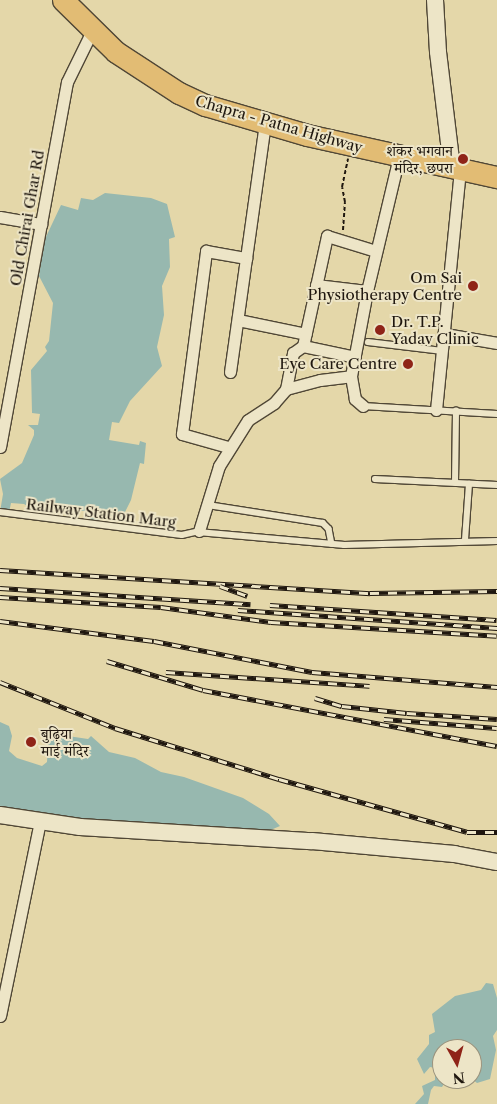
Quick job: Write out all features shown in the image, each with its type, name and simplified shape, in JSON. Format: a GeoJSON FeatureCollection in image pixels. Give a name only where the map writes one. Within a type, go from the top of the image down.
{"type":"FeatureCollection","features":[{"type":"Feature","properties":{"kind":"highway","name":"Chapra - Patna Highway"},"geometry":{"type":"LineString","coordinates":[[63,0],[116,52],[179,93],[265,123],[351,146],[497,177]]}},
{"type":"Feature","properties":{"kind":"street"},"geometry":{"type":"LineString","coordinates":[[435,0],[438,52],[456,168],[445,334],[436,410]]}},
{"type":"Feature","properties":{"kind":"street","name":"Old Chirai Ghar Rd"},"geometry":{"type":"LineString","coordinates":[[0,447],[67,82],[93,29]]}},
{"type":"Feature","properties":{"kind":"street"},"geometry":{"type":"LineString","coordinates":[[230,372],[265,123]]}},
{"type":"Feature","properties":{"kind":"street"},"geometry":{"type":"LineString","coordinates":[[363,406],[355,399],[351,376],[367,291],[399,156]]}},
{"type":"Feature","properties":{"kind":"street"},"geometry":{"type":"LineString","coordinates":[[0,217],[41,224]]}},
{"type":"Feature","properties":{"kind":"street"},"geometry":{"type":"LineString","coordinates":[[198,532],[228,447],[248,420],[274,403],[286,389],[293,354],[302,346],[306,334],[327,236],[376,251]]}},
{"type":"Feature","properties":{"kind":"street"},"geometry":{"type":"LineString","coordinates":[[228,447],[182,434],[206,251],[246,258]]}},
{"type":"Feature","properties":{"kind":"street"},"geometry":{"type":"LineString","coordinates":[[316,285],[367,291]]}},
{"type":"Feature","properties":{"kind":"street"},"geometry":{"type":"LineString","coordinates":[[238,320],[306,334]]}},
{"type":"Feature","properties":{"kind":"street"},"geometry":{"type":"LineString","coordinates":[[445,334],[497,343]]}},
{"type":"Feature","properties":{"kind":"street"},"geometry":{"type":"LineString","coordinates":[[302,346],[355,357]]}},
{"type":"Feature","properties":{"kind":"street"},"geometry":{"type":"LineString","coordinates":[[286,389],[320,380],[351,376]]}},
{"type":"Feature","properties":{"kind":"street"},"geometry":{"type":"LineString","coordinates":[[0,815],[163,834],[454,854],[497,862]]}},
{"type":"Feature","properties":{"kind":"street"},"geometry":{"type":"LineString","coordinates":[[0,1016],[40,821]]}},
{"type":"Feature","properties":{"kind":"lane"},"geometry":{"type":"LineString","coordinates":[[368,342],[442,351]]}},
{"type":"Feature","properties":{"kind":"lane"},"geometry":{"type":"LineString","coordinates":[[363,406],[497,414]]}},
{"type":"Feature","properties":{"kind":"lane"},"geometry":{"type":"LineString","coordinates":[[456,412],[456,483]]}},
{"type":"Feature","properties":{"kind":"lane"},"geometry":{"type":"LineString","coordinates":[[375,479],[497,485]]}},
{"type":"Feature","properties":{"kind":"lane"},"geometry":{"type":"LineString","coordinates":[[465,540],[469,484]]}},
{"type":"Feature","properties":{"kind":"lane"},"geometry":{"type":"LineString","coordinates":[[208,505],[323,523],[329,529],[332,544]]}},
{"type":"Feature","properties":{"kind":"lane","name":"Railway Station Marg"},"geometry":{"type":"LineString","coordinates":[[0,512],[182,535],[198,532],[332,544],[465,540],[497,541]]}},
{"type":"Feature","properties":{"kind":"path"},"geometry":{"type":"LineString","coordinates":[[340,240],[345,212],[342,186],[351,146]]}},
{"type":"Feature","properties":{"kind":"water"},"geometry":{"type":"Polygon","coordinates":[[[105,193],[151,198],[167,204],[175,237],[169,239],[170,267],[162,286],[164,315],[157,347],[162,366],[130,401],[119,423],[112,422],[109,440],[139,445],[140,441],[146,443],[144,464],[140,463],[131,500],[122,518],[105,515],[95,522],[89,520],[85,511],[30,508],[24,504],[11,503],[9,513],[0,512],[3,494],[0,479],[22,463],[34,435],[34,430],[28,425],[38,425],[40,414],[32,413],[31,370],[47,351],[45,347],[49,341],[53,303],[39,276],[44,241],[61,205],[78,210],[81,198],[93,200],[105,193]]]}},
{"type":"Feature","properties":{"kind":"water"},"geometry":{"type":"Polygon","coordinates":[[[0,722],[9,726],[12,736],[9,751],[17,758],[42,766],[47,762],[48,743],[56,732],[63,731],[68,736],[88,739],[91,736],[109,752],[135,758],[161,772],[184,777],[243,798],[269,814],[280,826],[266,832],[166,828],[0,812],[0,722]]]}},
{"type":"Feature","properties":{"kind":"water"},"geometry":{"type":"Polygon","coordinates":[[[486,983],[493,984],[497,998],[497,1030],[493,1036],[496,1050],[490,1079],[482,1081],[482,1039],[432,1039],[432,1067],[430,1067],[424,1074],[417,1059],[429,1044],[429,1035],[435,1032],[432,1014],[455,996],[481,990],[486,983]]]}},
{"type":"Feature","properties":{"kind":"water"},"geometry":{"type":"Polygon","coordinates":[[[432,1081],[428,1104],[415,1104],[424,1094],[422,1086],[432,1081]]]}},
{"type":"Feature","properties":{"kind":"railway"},"geometry":{"type":"LineString","coordinates":[[0,570],[370,593],[497,591]]}},
{"type":"Feature","properties":{"kind":"railway"},"geometry":{"type":"LineString","coordinates":[[220,586],[247,596]]}},
{"type":"Feature","properties":{"kind":"railway"},"geometry":{"type":"LineString","coordinates":[[0,588],[250,604]]}},
{"type":"Feature","properties":{"kind":"railway"},"geometry":{"type":"LineString","coordinates":[[0,597],[161,607],[271,622],[497,636]]}},
{"type":"Feature","properties":{"kind":"railway"},"geometry":{"type":"LineString","coordinates":[[270,605],[497,620]]}},
{"type":"Feature","properties":{"kind":"railway"},"geometry":{"type":"LineString","coordinates":[[238,610],[497,628]]}},
{"type":"Feature","properties":{"kind":"railway"},"geometry":{"type":"LineString","coordinates":[[0,621],[154,641],[312,672],[497,687]]}},
{"type":"Feature","properties":{"kind":"railway"},"geometry":{"type":"LineString","coordinates":[[107,661],[203,690],[497,746]]}},
{"type":"Feature","properties":{"kind":"railway"},"geometry":{"type":"LineString","coordinates":[[166,672],[370,686]]}},
{"type":"Feature","properties":{"kind":"railway"},"geometry":{"type":"LineString","coordinates":[[0,682],[115,728],[279,779],[467,832],[497,832]]}},
{"type":"Feature","properties":{"kind":"railway"},"geometry":{"type":"LineString","coordinates":[[315,698],[342,706],[407,713],[497,719]]}},
{"type":"Feature","properties":{"kind":"railway"},"geometry":{"type":"LineString","coordinates":[[384,719],[497,728]]}},
{"type":"Feature","properties":{"kind":"place","name":"शंकर भगवान मंदिर, छपरा"},"geometry":{"type":"Point","coordinates":[463,159]}},
{"type":"Feature","properties":{"kind":"place","name":"Om Sai Physiotherapy Centre"},"geometry":{"type":"Point","coordinates":[473,286]}},
{"type":"Feature","properties":{"kind":"place","name":"Dr. T.P. Yadav Clinic"},"geometry":{"type":"Point","coordinates":[380,330]}},
{"type":"Feature","properties":{"kind":"place","name":"Eye Care Centre"},"geometry":{"type":"Point","coordinates":[408,364]}},
{"type":"Feature","properties":{"kind":"place","name":"बुढ़िया माई मंदिर"},"geometry":{"type":"Point","coordinates":[31,742]}}]}
